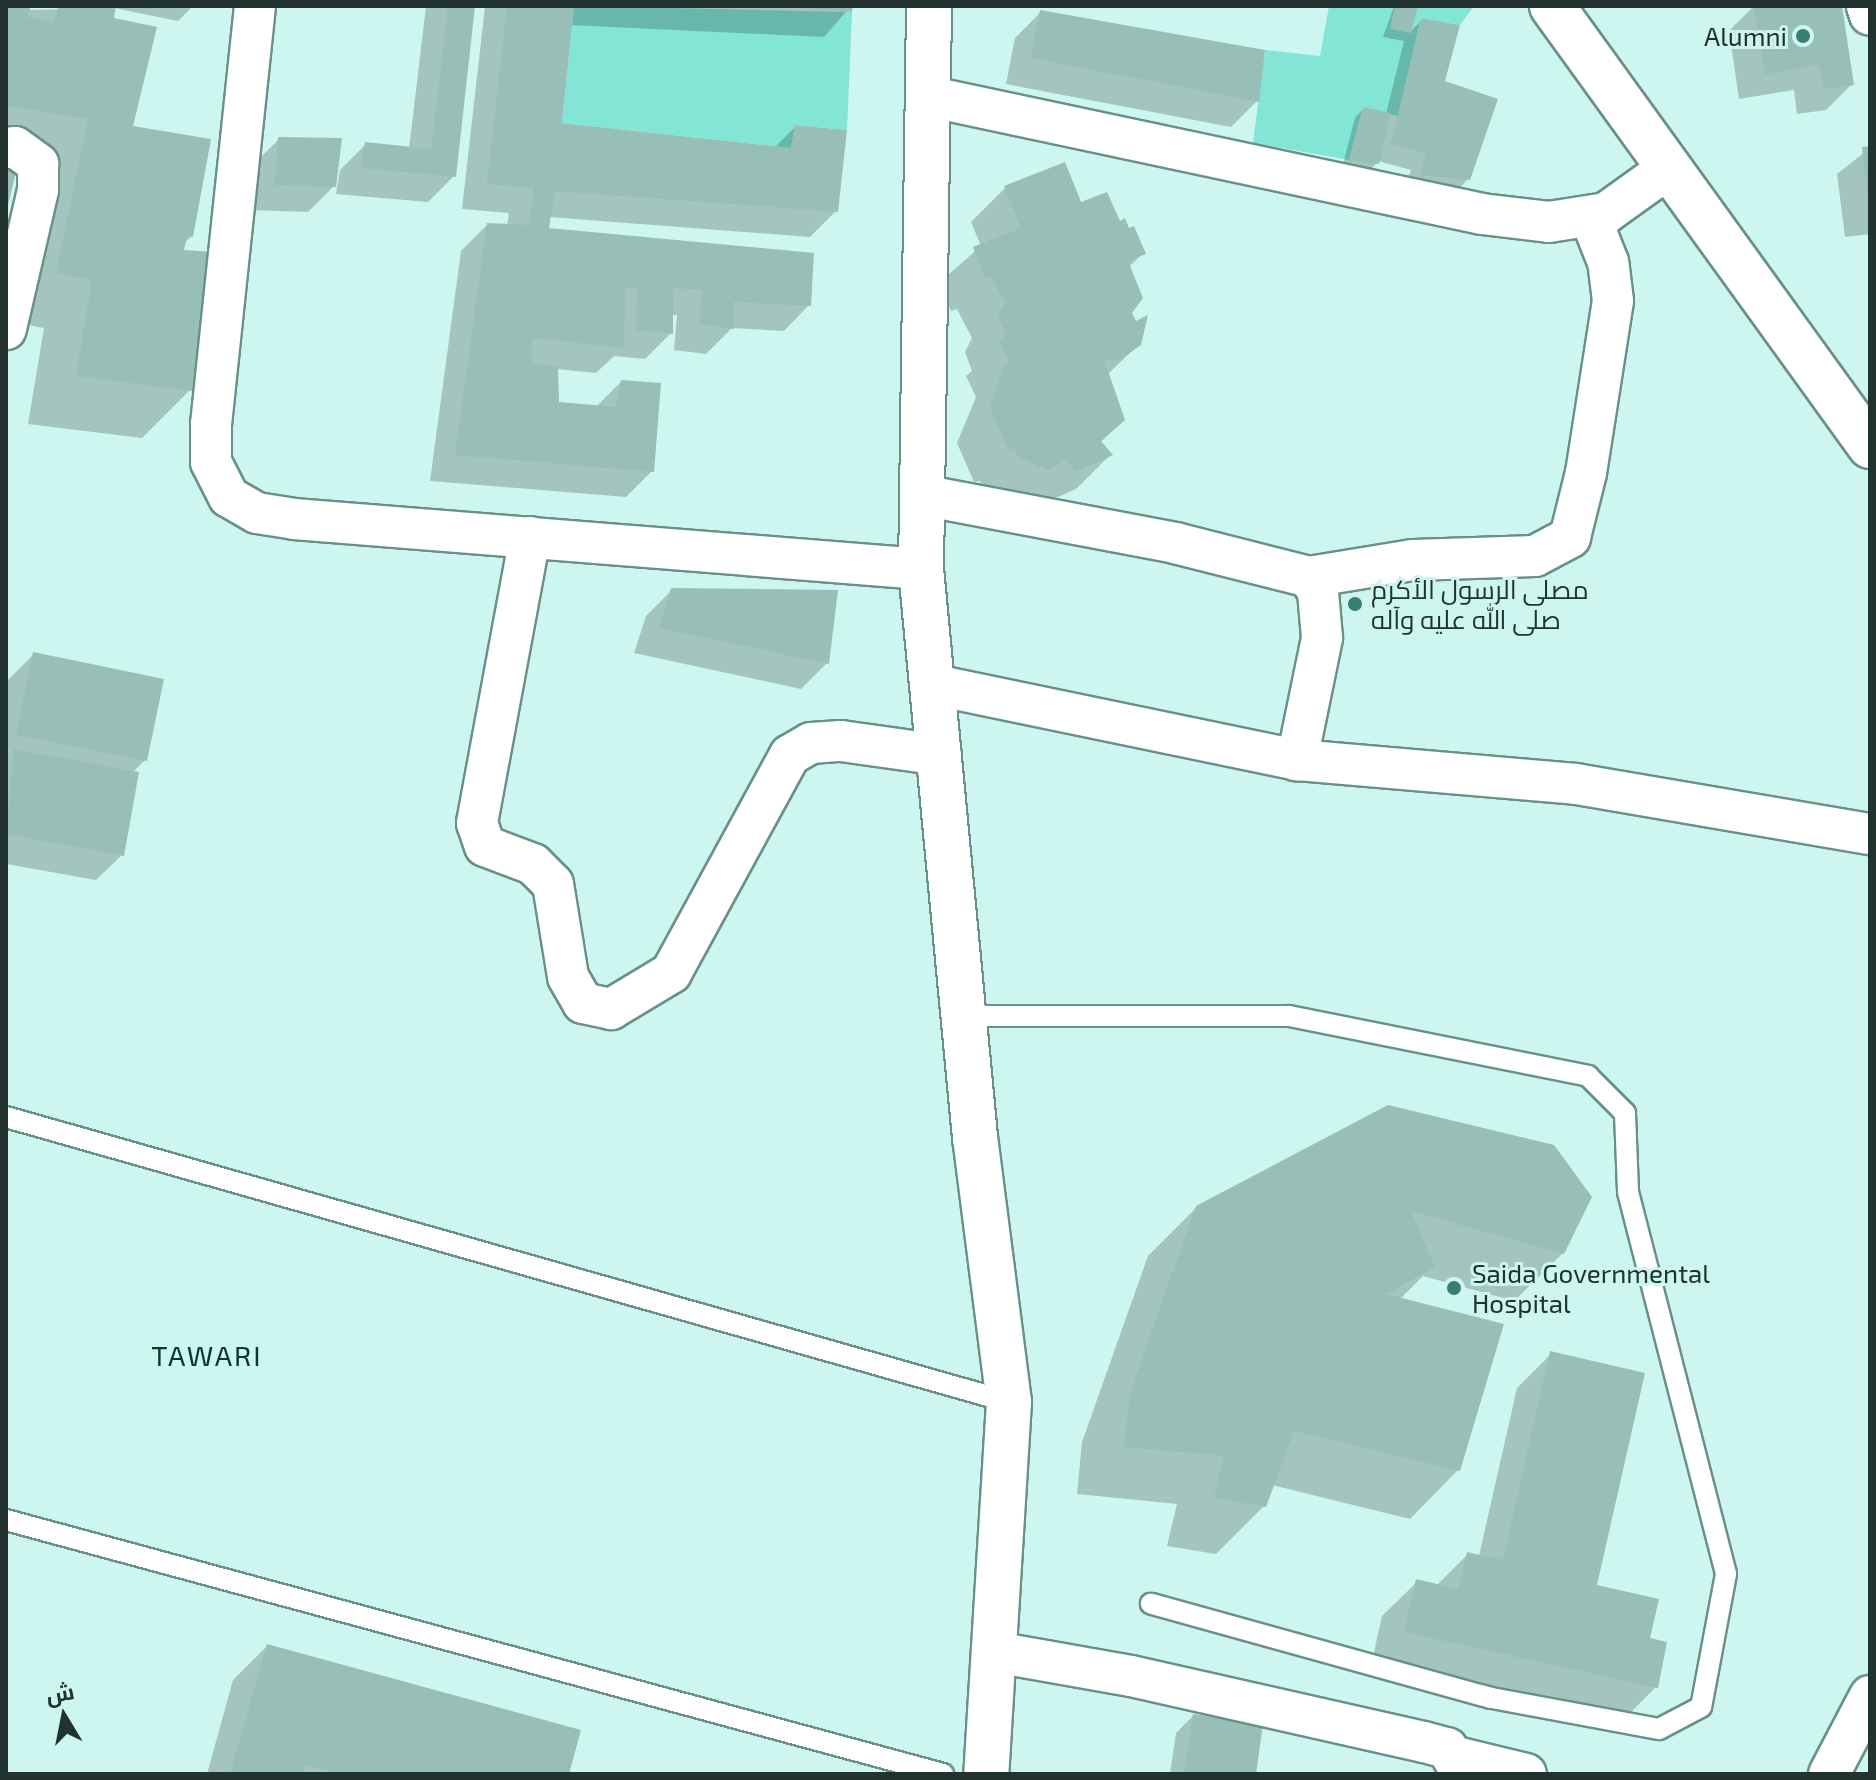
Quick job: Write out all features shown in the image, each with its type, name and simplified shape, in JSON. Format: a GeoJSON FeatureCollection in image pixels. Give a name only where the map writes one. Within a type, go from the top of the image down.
{"type":"FeatureCollection","features":[{"type":"Feature","properties":{"kind":"street"},"geometry":{"type":"LineString","coordinates":[[255,6],[211,424],[211,462],[229,497],[257,513],[294,519],[921,569]]}},
{"type":"Feature","properties":{"kind":"street"},"geometry":{"type":"LineString","coordinates":[[929,6],[921,569],[935,685],[962,1016],[1009,1402],[986,1774]]}},
{"type":"Feature","properties":{"kind":"street"},"geometry":{"type":"LineString","coordinates":[[1552,6],[1864,430]]}},
{"type":"Feature","properties":{"kind":"street"},"geometry":{"type":"LineString","coordinates":[[1867,6],[1870,15]]}},
{"type":"Feature","properties":{"kind":"street"},"geometry":{"type":"LineString","coordinates":[[927,96],[1482,214],[1549,222],[1591,219],[1628,200],[1670,167]]}},
{"type":"Feature","properties":{"kind":"street"},"geometry":{"type":"LineString","coordinates":[[6,148],[15,147],[38,164],[38,190],[6,329]]}},
{"type":"Feature","properties":{"kind":"street"},"geometry":{"type":"LineString","coordinates":[[922,495],[1175,543],[1309,577],[1399,561],[1535,556],[1570,537],[1586,473],[1613,301],[1608,262],[1591,219]]}},
{"type":"Feature","properties":{"kind":"street"},"geometry":{"type":"LineString","coordinates":[[530,537],[477,823],[485,846],[533,864],[553,884],[568,977],[583,1003],[611,1009],[671,973],[790,755],[811,743],[841,741],[941,755]]}},
{"type":"Feature","properties":{"kind":"street"},"geometry":{"type":"LineString","coordinates":[[1297,760],[1322,638],[1318,592],[1309,577]]}},
{"type":"Feature","properties":{"kind":"street"},"geometry":{"type":"LineString","coordinates":[[935,685],[1297,760],[1576,784],[1870,834]]}},
{"type":"Feature","properties":{"kind":"street"},"geometry":{"type":"LineString","coordinates":[[995,1652],[1131,1676],[1424,1742],[1447,1748],[1459,1766],[1526,1774]]}},
{"type":"Feature","properties":{"kind":"street"},"geometry":{"type":"LineString","coordinates":[[1829,1774],[1870,1696]]}},
{"type":"Feature","properties":{"kind":"lane"},"geometry":{"type":"LineString","coordinates":[[962,1016],[1289,1016],[1588,1076],[1625,1113],[1628,1192],[1726,1574],[1701,1707],[1659,1729],[1537,1706],[1151,1604]]}},
{"type":"Feature","properties":{"kind":"lane"},"geometry":{"type":"LineString","coordinates":[[6,1117],[1009,1402]]}},
{"type":"Feature","properties":{"kind":"lane"},"geometry":{"type":"LineString","coordinates":[[6,1520],[943,1774]]}},
{"type":"Feature","properties":{"kind":"green space"},"geometry":{"type":"Polygon","coordinates":[[[574,6],[852,12],[847,130],[795,125],[791,148],[562,123],[574,6]]]}},
{"type":"Feature","properties":{"kind":"green space"},"geometry":{"type":"Polygon","coordinates":[[[1329,6],[1474,6],[1460,25],[1421,18],[1398,116],[1363,107],[1349,160],[1253,143],[1265,50],[1320,56],[1329,6]]]}},
{"type":"Feature","properties":{"kind":"building"},"geometry":{"type":"Polygon","coordinates":[[[6,6],[31,6],[27,17],[53,22],[59,6],[116,6],[114,18],[157,27],[133,126],[211,139],[193,237],[187,236],[184,250],[214,252],[192,391],[76,376],[92,280],[56,273],[88,119],[6,106],[6,6]]]}},
{"type":"Feature","properties":{"kind":"building"},"geometry":{"type":"Polygon","coordinates":[[[448,6],[475,6],[456,177],[361,168],[365,142],[431,149],[448,6]]]}},
{"type":"Feature","properties":{"kind":"building"},"geometry":{"type":"Polygon","coordinates":[[[507,6],[574,6],[562,123],[791,148],[795,125],[847,130],[838,212],[555,191],[549,228],[814,253],[811,306],[733,302],[734,329],[699,324],[702,290],[673,288],[673,334],[636,330],[637,288],[625,289],[624,348],[533,338],[531,364],[558,366],[559,402],[616,407],[621,380],[661,383],[654,472],[455,455],[487,223],[529,225],[534,188],[487,184],[507,6]]]}},
{"type":"Feature","properties":{"kind":"building"},"geometry":{"type":"Polygon","coordinates":[[[772,6],[853,6],[852,12],[772,6]]]}},
{"type":"Feature","properties":{"kind":"building"},"geometry":{"type":"Polygon","coordinates":[[[1395,6],[1418,6],[1411,33],[1390,29],[1395,6]]]}},
{"type":"Feature","properties":{"kind":"building","name":"Alumni"},"geometry":{"type":"Polygon","coordinates":[[[1754,6],[1842,6],[1854,85],[1823,89],[1819,65],[1765,74],[1754,6]]]}},
{"type":"Feature","properties":{"kind":"building"},"geometry":{"type":"Polygon","coordinates":[[[1040,10],[1265,50],[1259,102],[1031,58],[1040,10]]]}},
{"type":"Feature","properties":{"kind":"building"},"geometry":{"type":"Polygon","coordinates":[[[1421,18],[1460,25],[1445,81],[1498,99],[1470,180],[1420,175],[1426,153],[1391,144],[1421,18]]]}},
{"type":"Feature","properties":{"kind":"building"},"geometry":{"type":"Polygon","coordinates":[[[1363,107],[1391,113],[1379,164],[1349,160],[1363,107]]]}},
{"type":"Feature","properties":{"kind":"building"},"geometry":{"type":"Polygon","coordinates":[[[278,137],[342,138],[336,187],[275,185],[278,137]]]}},
{"type":"Feature","properties":{"kind":"building"},"geometry":{"type":"Polygon","coordinates":[[[1870,146],[1870,196],[1868,196],[1862,147],[1870,146]]]}},
{"type":"Feature","properties":{"kind":"building"},"geometry":{"type":"Polygon","coordinates":[[[1065,162],[1081,202],[1107,192],[1120,221],[1125,218],[1129,228],[1134,226],[1146,254],[1128,261],[1143,298],[1132,313],[1136,321],[1148,315],[1141,345],[1118,361],[1104,359],[1125,420],[1101,441],[1113,455],[1075,472],[1066,459],[1047,470],[1018,456],[1014,448],[1008,449],[990,408],[1003,367],[1010,363],[999,341],[1006,337],[998,316],[1005,303],[991,276],[985,278],[973,247],[1021,228],[1004,186],[1065,162]]]}},
{"type":"Feature","properties":{"kind":"building"},"geometry":{"type":"Polygon","coordinates":[[[6,170],[16,172],[7,209],[6,209],[6,170]]]}},
{"type":"Feature","properties":{"kind":"building"},"geometry":{"type":"Polygon","coordinates":[[[671,588],[838,590],[829,664],[659,628],[671,588]]]}},
{"type":"Feature","properties":{"kind":"building"},"geometry":{"type":"Polygon","coordinates":[[[33,652],[164,679],[147,761],[16,735],[33,652]]]}},
{"type":"Feature","properties":{"kind":"building"},"geometry":{"type":"Polygon","coordinates":[[[14,749],[139,772],[124,856],[6,834],[14,749]]]}},
{"type":"Feature","properties":{"kind":"building"},"geometry":{"type":"Polygon","coordinates":[[[1388,1105],[1554,1145],[1592,1197],[1564,1254],[1411,1211],[1435,1267],[1386,1294],[1504,1324],[1460,1471],[1294,1431],[1266,1507],[1214,1498],[1224,1456],[1124,1447],[1130,1392],[1196,1206],[1388,1105]]]}},
{"type":"Feature","properties":{"kind":"building"},"geometry":{"type":"Polygon","coordinates":[[[1550,1351],[1645,1373],[1597,1585],[1659,1599],[1650,1638],[1667,1642],[1658,1688],[1404,1632],[1416,1579],[1458,1589],[1467,1552],[1503,1560],[1550,1351]]]}},
{"type":"Feature","properties":{"kind":"building"},"geometry":{"type":"Polygon","coordinates":[[[267,1644],[581,1730],[569,1774],[337,1774],[305,1765],[302,1774],[230,1774],[267,1644]]]}},
{"type":"Feature","properties":{"kind":"building"},"geometry":{"type":"Polygon","coordinates":[[[1193,1714],[1263,1724],[1256,1774],[1184,1774],[1193,1714]]]}},
{"type":"Feature","properties":{"kind":"place","name":"Alumni"},"geometry":{"type":"Point","coordinates":[1803,36]}},
{"type":"Feature","properties":{"kind":"place","name":"مصلى الرسول الأكرم صلى الله عليه وآله"},"geometry":{"type":"Point","coordinates":[1355,604]}},
{"type":"Feature","properties":{"kind":"place","name":"Saida Governmental Hospital"},"geometry":{"type":"Point","coordinates":[1454,1288]}},
{"type":"Feature","properties":{"kind":"district","name":"TAWARI"},"geometry":{"type":"Point","coordinates":[207,1355]}}]}
